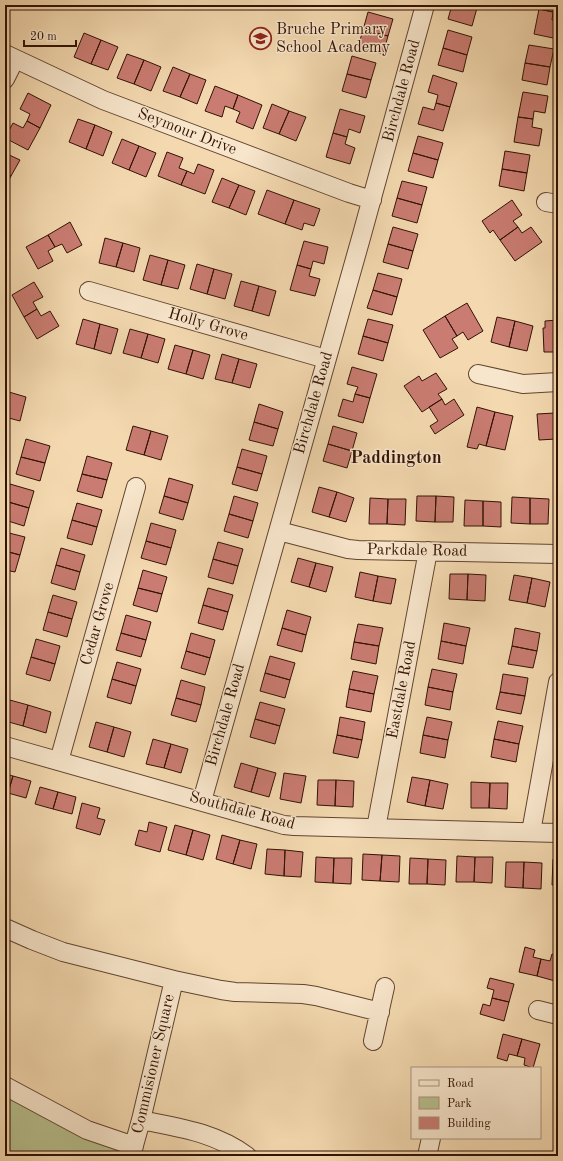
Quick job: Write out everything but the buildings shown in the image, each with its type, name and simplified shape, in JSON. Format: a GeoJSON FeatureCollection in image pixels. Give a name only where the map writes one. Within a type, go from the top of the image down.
{"type":"FeatureCollection","features":[{"type":"Feature","properties":{"kind":"street","name":"Birchdale Road"},"geometry":{"type":"LineString","coordinates":[[202,801],[372,200],[425,5]]}},
{"type":"Feature","properties":{"kind":"street","name":"Seymour Drive"},"geometry":{"type":"LineString","coordinates":[[10,57],[103,100],[349,193],[372,200]]}},
{"type":"Feature","properties":{"kind":"street"},"geometry":{"type":"LineString","coordinates":[[5,79],[10,57]]}},
{"type":"Feature","properties":{"kind":"street","name":"Holly Grove"},"geometry":{"type":"LineString","coordinates":[[88,291],[326,359]]}},
{"type":"Feature","properties":{"kind":"street"},"geometry":{"type":"LineString","coordinates":[[478,374],[523,384],[558,382]]}},
{"type":"Feature","properties":{"kind":"street","name":"Cedar Grove"},"geometry":{"type":"LineString","coordinates":[[59,761],[136,488]]}},
{"type":"Feature","properties":{"kind":"street","name":"Parkdale Road"},"geometry":{"type":"LineString","coordinates":[[279,531],[348,549],[358,550],[558,554]]}},
{"type":"Feature","properties":{"kind":"street","name":"Eastdale Road"},"geometry":{"type":"LineString","coordinates":[[376,828],[428,551]]}},
{"type":"Feature","properties":{"kind":"street"},"geometry":{"type":"LineString","coordinates":[[531,832],[558,682]]}},
{"type":"Feature","properties":{"kind":"street","name":"Southdale Road"},"geometry":{"type":"LineString","coordinates":[[5,746],[294,826],[558,833]]}},
{"type":"Feature","properties":{"kind":"street","name":"Commisioner Square"},"geometry":{"type":"LineString","coordinates":[[5,928],[64,952],[174,980],[133,1151]]}},
{"type":"Feature","properties":{"kind":"street"},"geometry":{"type":"LineString","coordinates":[[174,980],[235,992],[303,994],[316,996],[380,1012]]}},
{"type":"Feature","properties":{"kind":"street"},"geometry":{"type":"LineString","coordinates":[[373,1041],[385,987]]}},
{"type":"Feature","properties":{"kind":"street"},"geometry":{"type":"LineString","coordinates":[[538,1010],[558,1015]]}},
{"type":"Feature","properties":{"kind":"street"},"geometry":{"type":"LineString","coordinates":[[5,1086],[87,1130],[133,1151]]}},
{"type":"Feature","properties":{"kind":"street"},"geometry":{"type":"LineString","coordinates":[[141,1120],[210,1135],[235,1147],[247,1156]]}},
{"type":"Feature","properties":{"kind":"street"},"geometry":{"type":"LineString","coordinates":[[427,1156],[431,1139]]}},
{"type":"Feature","properties":{"kind":"green space"},"geometry":{"type":"Polygon","coordinates":[[[5,1092],[116,1148],[121,1156],[5,1156],[5,1092]]]}},
{"type":"Feature","properties":{"kind":"place","name":"Bruche Primary School Academy"},"geometry":{"type":"Point","coordinates":[260,39]}},
{"type":"Feature","properties":{"kind":"district","name":"Paddington"},"geometry":{"type":"Point","coordinates":[396,458]}}]}
